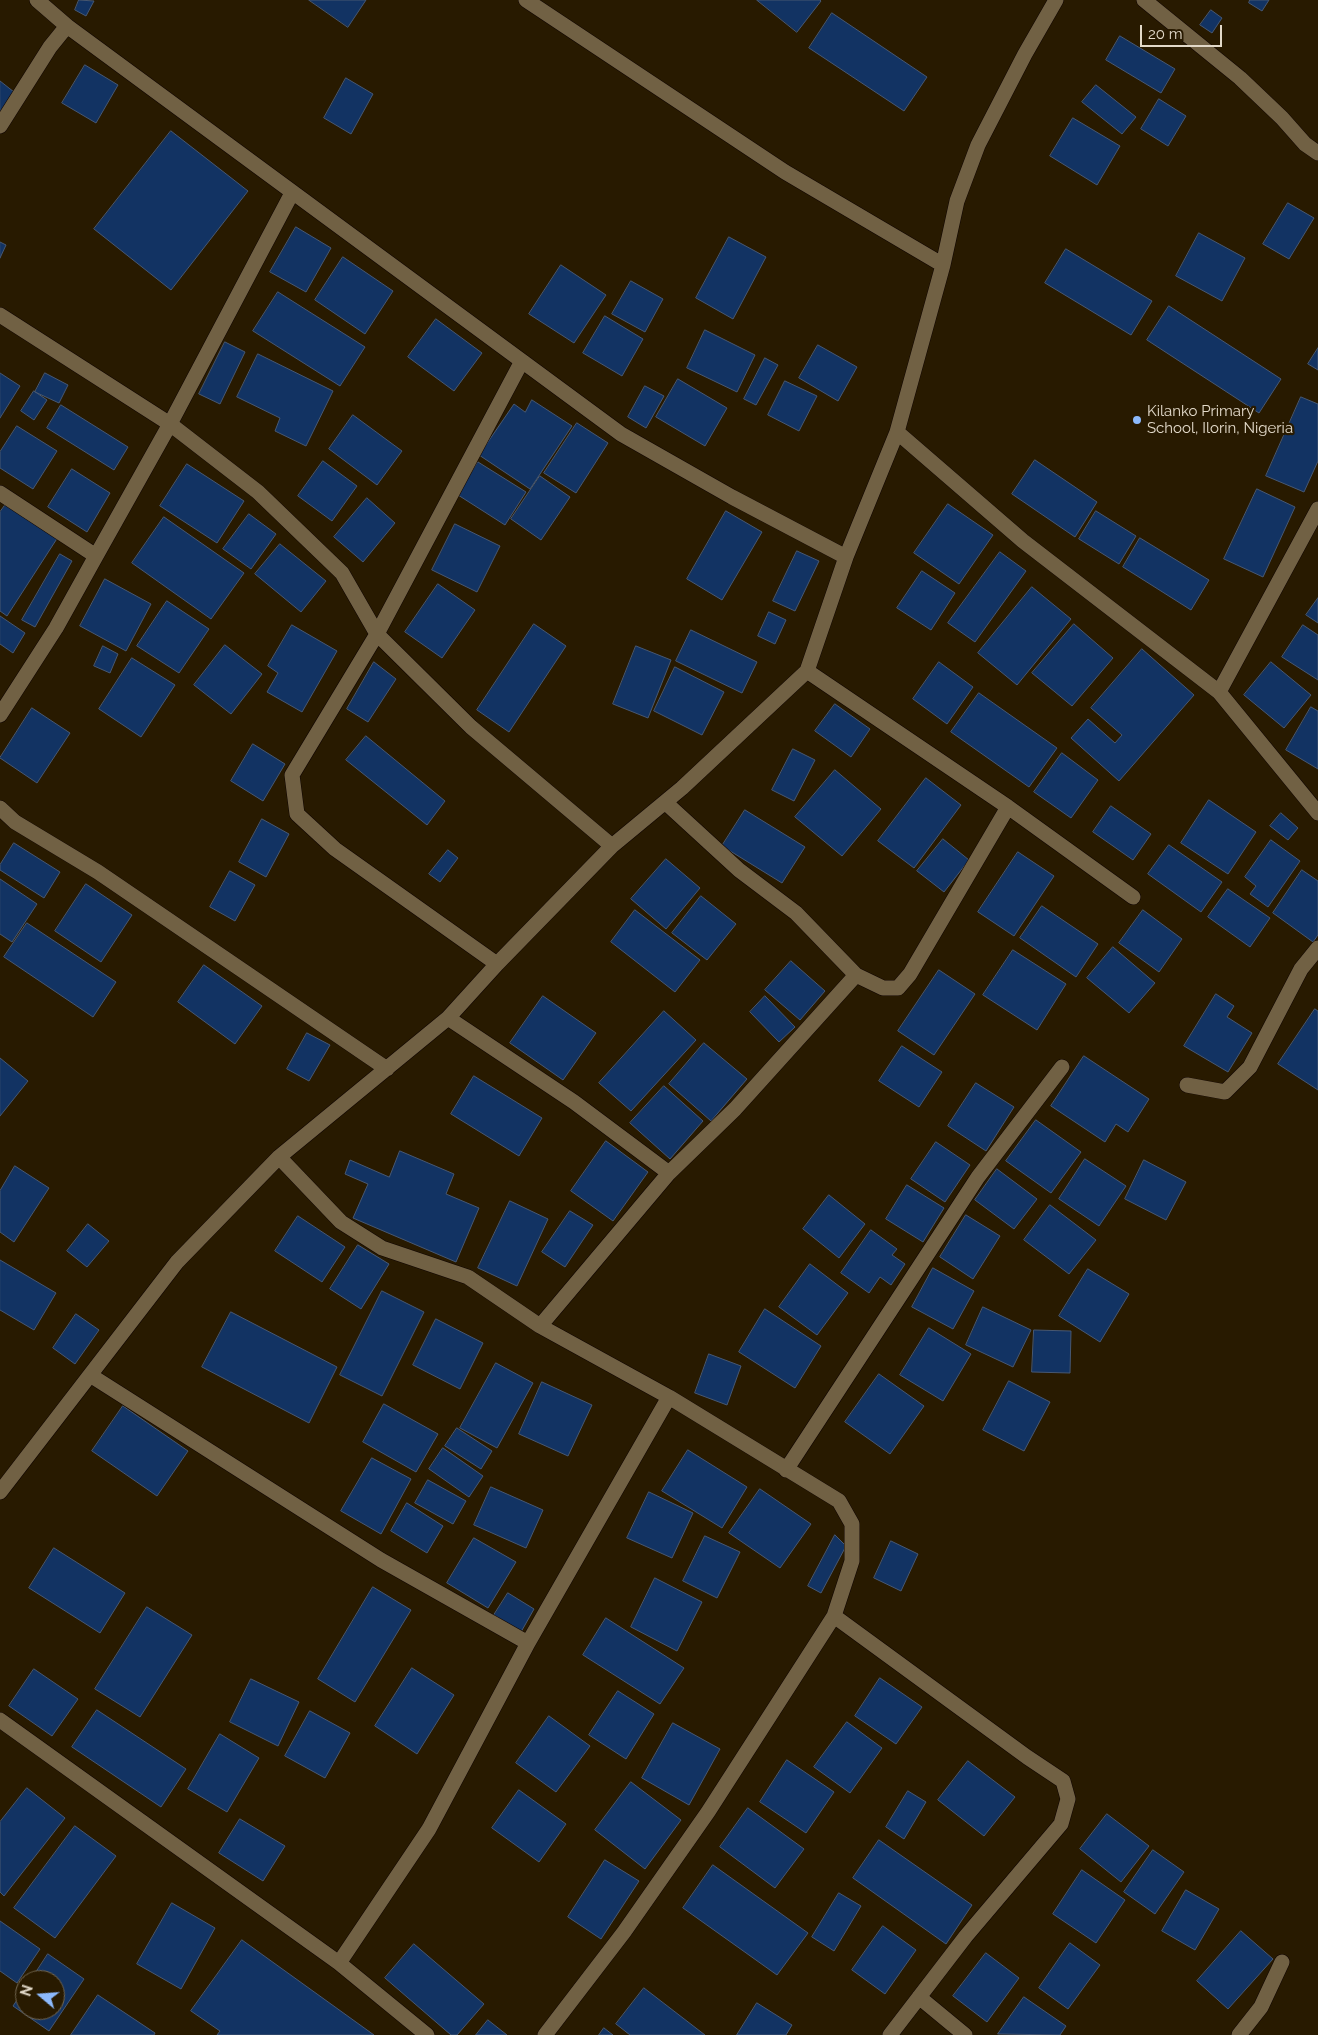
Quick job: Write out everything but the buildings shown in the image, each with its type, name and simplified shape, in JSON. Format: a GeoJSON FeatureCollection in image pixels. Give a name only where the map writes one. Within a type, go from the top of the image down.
{"type":"FeatureCollection","features":[{"type":"Feature","properties":{"kind":"street"},"geometry":{"type":"LineString","coordinates":[[37,0],[67,26],[621,434],[732,497],[846,557]]}},
{"type":"Feature","properties":{"kind":"street"},"geometry":{"type":"LineString","coordinates":[[526,0],[785,172],[943,265]]}},
{"type":"Feature","properties":{"kind":"street"},"geometry":{"type":"LineString","coordinates":[[0,1492],[5,1477],[90,1375],[177,1262],[279,1157],[448,1018],[497,964],[612,846],[666,802],[738,738],[807,671],[846,557],[897,432],[943,265],[957,201],[978,145],[1025,54],[1056,0]]}},
{"type":"Feature","properties":{"kind":"street"},"geometry":{"type":"LineString","coordinates":[[1144,0],[1240,78],[1282,118],[1305,144],[1318,153]]}},
{"type":"Feature","properties":{"kind":"street"},"geometry":{"type":"LineString","coordinates":[[0,126],[50,47],[67,26]]}},
{"type":"Feature","properties":{"kind":"street"},"geometry":{"type":"LineString","coordinates":[[0,716],[56,628],[170,424],[292,193]]}},
{"type":"Feature","properties":{"kind":"street"},"geometry":{"type":"LineString","coordinates":[[0,315],[170,424],[258,492],[342,573],[377,634],[470,727],[612,846]]}},
{"type":"Feature","properties":{"kind":"street"},"geometry":{"type":"LineString","coordinates":[[497,964],[335,849],[297,814],[292,775],[377,634],[522,361]]}},
{"type":"Feature","properties":{"kind":"street"},"geometry":{"type":"LineString","coordinates":[[897,432],[1023,541],[1219,692],[1318,813]]}},
{"type":"Feature","properties":{"kind":"street"},"geometry":{"type":"LineString","coordinates":[[0,493],[96,556]]}},
{"type":"Feature","properties":{"kind":"street"},"geometry":{"type":"LineString","coordinates":[[1219,692],[1318,509]]}},
{"type":"Feature","properties":{"kind":"street"},"geometry":{"type":"LineString","coordinates":[[807,671],[1008,807],[1133,897]]}},
{"type":"Feature","properties":{"kind":"street"},"geometry":{"type":"LineString","coordinates":[[666,802],[739,870],[796,913],[856,975],[883,988],[898,988],[910,974],[1008,807]]}},
{"type":"Feature","properties":{"kind":"street"},"geometry":{"type":"LineString","coordinates":[[0,808],[15,822],[98,872],[387,1070]]}},
{"type":"Feature","properties":{"kind":"street"},"geometry":{"type":"LineString","coordinates":[[1187,1085],[1225,1092],[1250,1067],[1302,969],[1318,948]]}},
{"type":"Feature","properties":{"kind":"street"},"geometry":{"type":"LineString","coordinates":[[540,1326],[669,1173],[735,1109],[856,975]]}},
{"type":"Feature","properties":{"kind":"street"},"geometry":{"type":"LineString","coordinates":[[448,1018],[574,1102],[669,1173]]}},
{"type":"Feature","properties":{"kind":"street"},"geometry":{"type":"LineString","coordinates":[[786,1470],[978,1177],[1062,1067]]}},
{"type":"Feature","properties":{"kind":"street"},"geometry":{"type":"LineString","coordinates":[[279,1157],[341,1222],[382,1248],[468,1277],[540,1326],[669,1397],[838,1501],[852,1524],[852,1561],[834,1616],[708,1812],[624,1932],[546,2035]]}},
{"type":"Feature","properties":{"kind":"street"},"geometry":{"type":"LineString","coordinates":[[90,1375],[381,1560],[528,1643]]}},
{"type":"Feature","properties":{"kind":"street"},"geometry":{"type":"LineString","coordinates":[[339,1963],[429,1829],[528,1643],[669,1397]]}},
{"type":"Feature","properties":{"kind":"street"},"geometry":{"type":"LineString","coordinates":[[834,1616],[1027,1757],[1063,1781],[1068,1799],[1061,1824],[966,1936],[890,2035]]}},
{"type":"Feature","properties":{"kind":"street"},"geometry":{"type":"LineString","coordinates":[[0,1720],[339,1963],[427,2035]]}},
{"type":"Feature","properties":{"kind":"street"},"geometry":{"type":"LineString","coordinates":[[1239,2035],[1262,2007],[1282,1962]]}},
{"type":"Feature","properties":{"kind":"street"},"geometry":{"type":"LineString","coordinates":[[919,1997],[965,2035]]}},
{"type":"Feature","properties":{"kind":"place","name":"Kilanko Primary School, Ilorin, Nigeria"},"geometry":{"type":"Point","coordinates":[1137,420]}}]}
